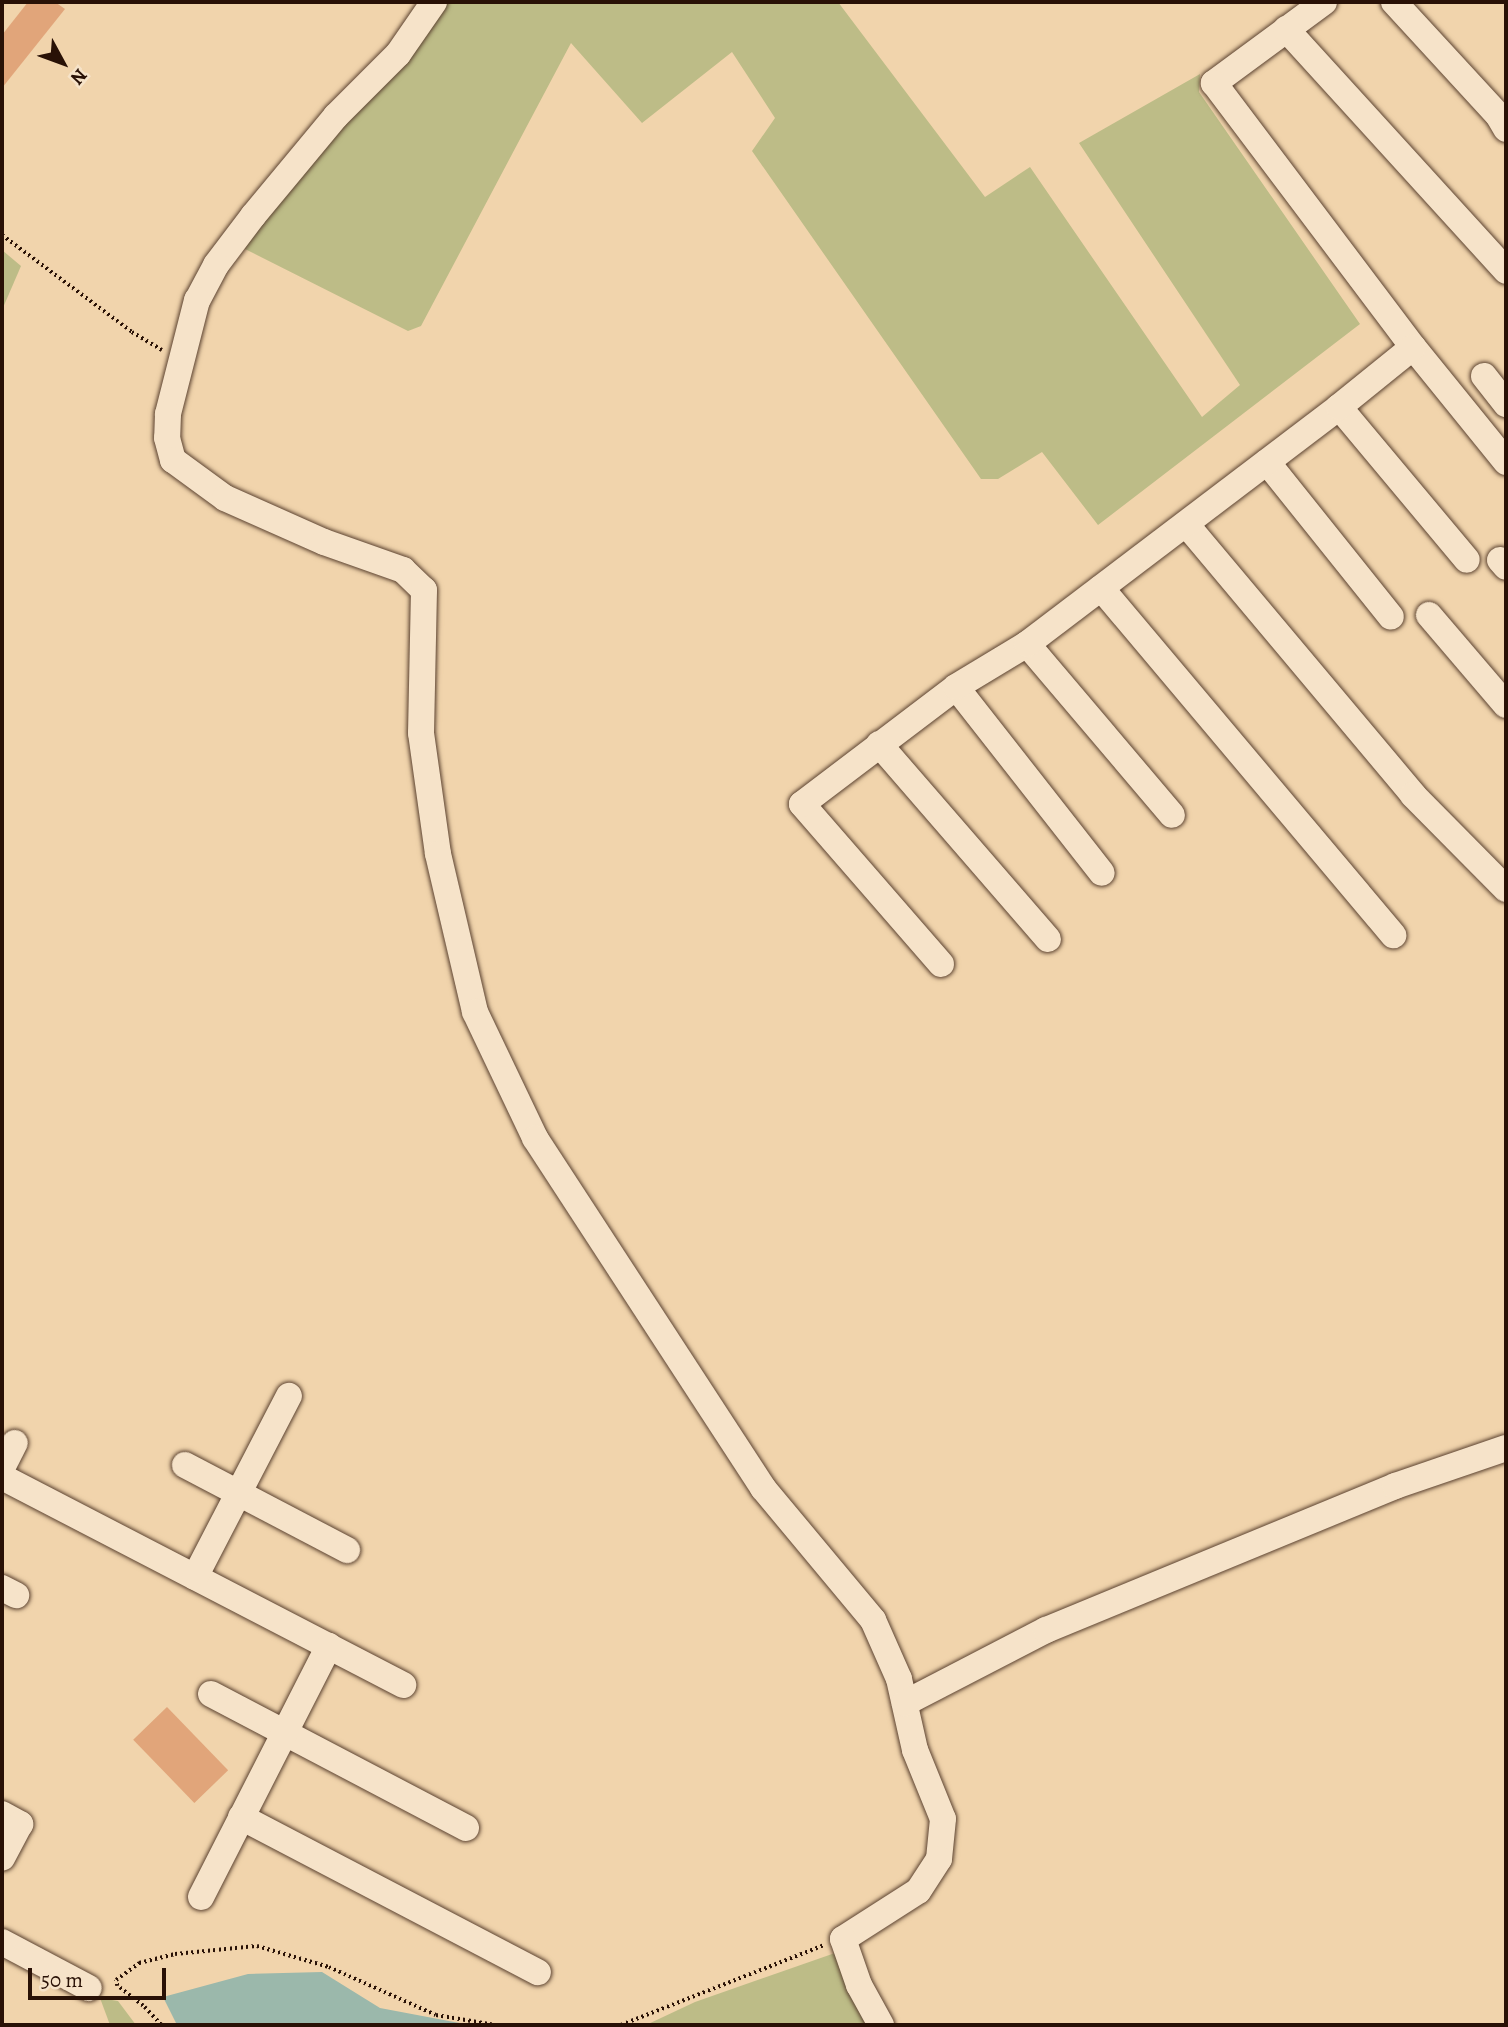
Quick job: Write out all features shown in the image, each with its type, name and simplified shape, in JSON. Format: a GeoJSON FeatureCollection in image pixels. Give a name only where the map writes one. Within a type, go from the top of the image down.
{"type":"FeatureCollection","features":[{"type":"Feature","properties":{"kind":"street"},"geometry":{"type":"LineString","coordinates":[[435,2],[398,54],[336,116],[216,265],[197,300],[168,414],[167,438],[173,460],[243,507],[324,542],[403,570],[424,590],[421,733],[438,854],[475,1012],[535,1138],[763,1488],[873,1620],[900,1679],[915,1750],[943,1819],[939,1858],[918,1891],[843,1939],[859,1984],[881,2025]]}},
{"type":"Feature","properties":{"kind":"street"},"geometry":{"type":"LineString","coordinates":[[1324,2],[1214,83],[1413,347],[1506,462]]}},
{"type":"Feature","properties":{"kind":"street"},"geometry":{"type":"LineString","coordinates":[[1394,2],[1504,117]]}},
{"type":"Feature","properties":{"kind":"street"},"geometry":{"type":"LineString","coordinates":[[1286,29],[1506,271]]}},
{"type":"Feature","properties":{"kind":"street"},"geometry":{"type":"LineString","coordinates":[[941,964],[802,804],[956,687],[1027,644],[1339,407],[1413,347]]}},
{"type":"Feature","properties":{"kind":"street"},"geometry":{"type":"LineString","coordinates":[[1484,376],[1506,404]]}},
{"type":"Feature","properties":{"kind":"street"},"geometry":{"type":"LineString","coordinates":[[1339,407],[1467,560]]}},
{"type":"Feature","properties":{"kind":"street"},"geometry":{"type":"LineString","coordinates":[[1267,462],[1391,617]]}},
{"type":"Feature","properties":{"kind":"street"},"geometry":{"type":"LineString","coordinates":[[1186,524],[1413,795],[1506,889]]}},
{"type":"Feature","properties":{"kind":"street"},"geometry":{"type":"LineString","coordinates":[[1101,588],[1393,936]]}},
{"type":"Feature","properties":{"kind":"street"},"geometry":{"type":"LineString","coordinates":[[1429,615],[1506,705]]}},
{"type":"Feature","properties":{"kind":"street"},"geometry":{"type":"LineString","coordinates":[[1027,644],[1172,814]]}},
{"type":"Feature","properties":{"kind":"street"},"geometry":{"type":"LineString","coordinates":[[956,687],[1102,873]]}},
{"type":"Feature","properties":{"kind":"street"},"geometry":{"type":"LineString","coordinates":[[879,744],[1048,939]]}},
{"type":"Feature","properties":{"kind":"street"},"geometry":{"type":"LineString","coordinates":[[195,1577],[289,1396]]}},
{"type":"Feature","properties":{"kind":"street"},"geometry":{"type":"LineString","coordinates":[[2,1468],[15,1443]]}},
{"type":"Feature","properties":{"kind":"street"},"geometry":{"type":"LineString","coordinates":[[905,1703],[1046,1630],[1395,1486],[1506,1448]]}},
{"type":"Feature","properties":{"kind":"street"},"geometry":{"type":"LineString","coordinates":[[185,1465],[347,1550]]}},
{"type":"Feature","properties":{"kind":"street"},"geometry":{"type":"LineString","coordinates":[[2,1477],[404,1685]]}},
{"type":"Feature","properties":{"kind":"street"},"geometry":{"type":"LineString","coordinates":[[201,1897],[329,1646]]}},
{"type":"Feature","properties":{"kind":"street"},"geometry":{"type":"LineString","coordinates":[[211,1693],[466,1828]]}},
{"type":"Feature","properties":{"kind":"street"},"geometry":{"type":"LineString","coordinates":[[2,1814],[20,1824],[2,1858]]}},
{"type":"Feature","properties":{"kind":"street"},"geometry":{"type":"LineString","coordinates":[[241,1817],[538,1972]]}},
{"type":"Feature","properties":{"kind":"street"},"geometry":{"type":"LineString","coordinates":[[2,1942],[89,1988]]}},
{"type":"Feature","properties":{"kind":"path"},"geometry":{"type":"LineString","coordinates":[[2,235],[132,332],[182,362]]}},
{"type":"Feature","properties":{"kind":"path"},"geometry":{"type":"LineString","coordinates":[[621,2025],[843,1939]]}},
{"type":"Feature","properties":{"kind":"path"},"geometry":{"type":"LineString","coordinates":[[161,2025],[143,2006],[117,1986],[116,1980],[139,1963],[175,1954],[257,1946],[329,1966],[436,2015],[495,2025]]}},
{"type":"Feature","properties":{"kind":"shaded area"},"geometry":{"type":"Polygon","coordinates":[[[447,2],[838,2],[985,197],[1030,167],[1202,417],[1240,385],[1079,143],[1200,74],[1199,92],[1360,324],[1098,525],[1042,452],[998,479],[981,479],[752,151],[775,118],[732,52],[642,123],[571,43],[421,326],[408,331],[241,247],[447,2]]]}},
{"type":"Feature","properties":{"kind":"shaded area"},"geometry":{"type":"Polygon","coordinates":[[[2,250],[21,266],[2,310],[2,250]]]}},
{"type":"Feature","properties":{"kind":"shaded area"},"geometry":{"type":"Polygon","coordinates":[[[835,1953],[867,2025],[646,2025],[695,2002],[835,1953]]]}},
{"type":"Feature","properties":{"kind":"shaded area"},"geometry":{"type":"Polygon","coordinates":[[[322,1972],[380,2008],[470,2025],[177,2025],[163,1997],[248,1974],[322,1972]]]}},
{"type":"Feature","properties":{"kind":"shaded area"},"geometry":{"type":"Polygon","coordinates":[[[100,1998],[118,2001],[136,2025],[110,2025],[100,1998]]]}},
{"type":"Feature","properties":{"kind":"building"},"geometry":{"type":"Polygon","coordinates":[[[28,2],[55,2],[65,9],[2,88],[2,35],[28,2]]]}},
{"type":"Feature","properties":{"kind":"building"},"geometry":{"type":"Polygon","coordinates":[[[167,1707],[228,1770],[194,1803],[133,1740],[167,1707]]]}}]}
